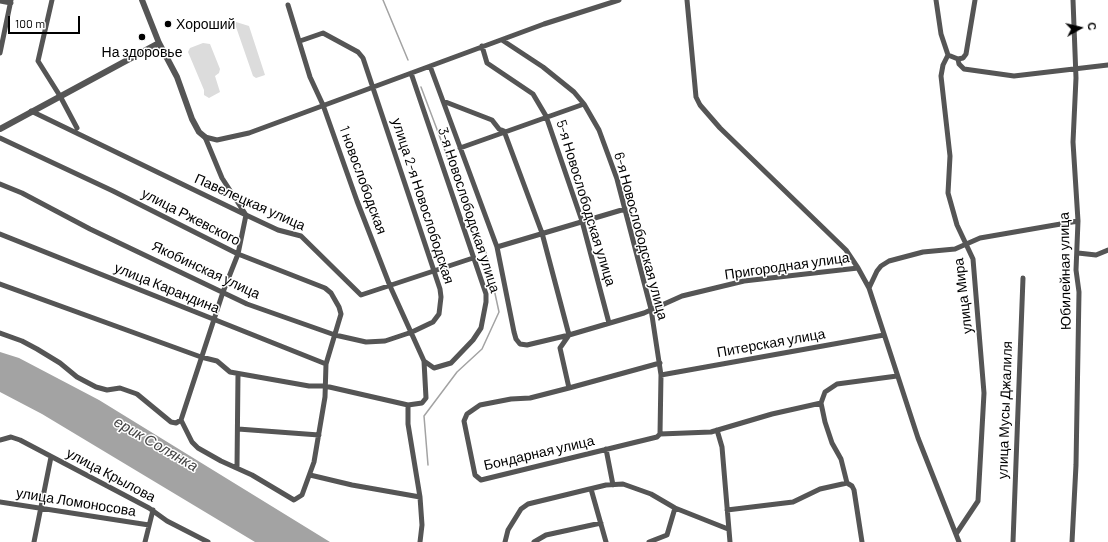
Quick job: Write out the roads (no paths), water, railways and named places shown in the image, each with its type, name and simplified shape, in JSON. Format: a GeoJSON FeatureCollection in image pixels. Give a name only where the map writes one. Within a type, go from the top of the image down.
{"type":"FeatureCollection","features":[{"type":"Feature","properties":{"kind":"street"},"geometry":{"type":"LineString","coordinates":[[52,0],[38,61],[60,96],[76,128]]}},
{"type":"Feature","properties":{"kind":"street"},"geometry":{"type":"LineString","coordinates":[[142,0],[159,44],[177,77],[192,119],[199,132],[205,137],[217,140],[237,136],[482,46],[619,0]]}},
{"type":"Feature","properties":{"kind":"street"},"geometry":{"type":"LineString","coordinates":[[687,0],[694,86],[696,97],[700,105],[720,128],[846,250],[858,268],[869,288],[918,438],[959,542]]}},
{"type":"Feature","properties":{"kind":"street"},"geometry":{"type":"LineString","coordinates":[[936,0],[940,34],[948,55],[958,59],[963,58],[966,54],[975,0]]}},
{"type":"Feature","properties":{"kind":"street","name":"Юбилейная улица"},"geometry":{"type":"LineString","coordinates":[[1072,542],[1078,349],[1078,221],[1073,142],[1076,69],[1073,0]]}},
{"type":"Feature","properties":{"kind":"street"},"geometry":{"type":"LineString","coordinates":[[0,1],[11,2],[0,53]]}},
{"type":"Feature","properties":{"kind":"street","name":"1 новослободская"},"geometry":{"type":"LineString","coordinates":[[288,5],[310,76],[323,105],[390,286],[424,361],[426,398],[422,403],[408,405]]}},
{"type":"Feature","properties":{"kind":"street","name":"улица 2-я Новослободская"},"geometry":{"type":"LineString","coordinates":[[300,40],[323,33],[358,52],[363,58],[435,271],[441,296],[439,314],[433,322],[412,332]]}},
{"type":"Feature","properties":{"kind":"street","name":"6-я Новослободская улица"},"geometry":{"type":"LineString","coordinates":[[502,40],[559,79],[574,92],[584,104],[598,130],[617,179],[651,309],[661,375],[660,434]]}},
{"type":"Feature","properties":{"kind":"street"},"geometry":{"type":"LineString","coordinates":[[0,129],[31,111],[159,44]]}},
{"type":"Feature","properties":{"kind":"street","name":"5-я Новослободская улица"},"geometry":{"type":"LineString","coordinates":[[482,46],[487,63],[533,94],[546,116],[582,221],[609,323]]}},
{"type":"Feature","properties":{"kind":"street","name":"улица Мира"},"geometry":{"type":"LineString","coordinates":[[948,55],[943,65],[941,76],[950,156],[948,193],[957,225],[974,266],[984,393],[978,501],[956,534]]}},
{"type":"Feature","properties":{"kind":"street"},"geometry":{"type":"LineString","coordinates":[[958,59],[962,68],[968,70],[1014,76],[1108,65]]}},
{"type":"Feature","properties":{"kind":"street","name":"3-я Новослободская улица"},"geometry":{"type":"LineString","coordinates":[[430,66],[498,247],[514,332],[516,339],[520,344]]}},
{"type":"Feature","properties":{"kind":"street","name":"3-я Новослободская улица"},"geometry":{"type":"LineString","coordinates":[[411,73],[486,294],[486,308],[481,328],[473,340],[451,363],[434,368],[424,361]]}},
{"type":"Feature","properties":{"kind":"street"},"geometry":{"type":"LineString","coordinates":[[443,101],[492,120],[499,129],[504,131],[542,233],[569,335],[560,348],[569,388],[660,363]]}},
{"type":"Feature","properties":{"kind":"street"},"geometry":{"type":"LineString","coordinates":[[460,148],[546,116],[584,104]]}},
{"type":"Feature","properties":{"kind":"street","name":"Павелецкая улица"},"geometry":{"type":"LineString","coordinates":[[31,111],[278,230],[301,236],[361,295],[473,258]]}},
{"type":"Feature","properties":{"kind":"street"},"geometry":{"type":"LineString","coordinates":[[0,333],[22,341],[37,349],[60,363],[77,377],[96,388],[107,390],[120,388],[130,391],[144,398],[171,422],[176,423],[181,420],[223,292],[238,254],[246,215],[222,178],[205,137]]}},
{"type":"Feature","properties":{"kind":"street","name":"улица Ржевского"},"geometry":{"type":"LineString","coordinates":[[0,138],[113,191],[238,254],[328,290],[340,310],[339,323],[326,364],[319,435],[310,475],[302,496],[294,500],[237,467]]}},
{"type":"Feature","properties":{"kind":"street","name":"Якобинская улица"},"geometry":{"type":"LineString","coordinates":[[0,184],[22,193],[90,229],[247,304],[335,335],[366,342],[375,343],[412,332]]}},
{"type":"Feature","properties":{"kind":"street"},"geometry":{"type":"LineString","coordinates":[[498,247],[624,209]]}},
{"type":"Feature","properties":{"kind":"street"},"geometry":{"type":"LineString","coordinates":[[869,288],[877,271],[885,263],[923,252],[955,249],[965,243],[980,238],[1078,221]]}},
{"type":"Feature","properties":{"kind":"street","name":"улица Карандина"},"geometry":{"type":"LineString","coordinates":[[0,234],[326,364]]}},
{"type":"Feature","properties":{"kind":"street"},"geometry":{"type":"LineString","coordinates":[[1078,253],[1096,255],[1108,250]]}},
{"type":"Feature","properties":{"kind":"street","name":"Пригородная улица"},"geometry":{"type":"LineString","coordinates":[[520,344],[527,345],[569,335],[644,313],[682,296],[744,281],[858,268]]}},
{"type":"Feature","properties":{"kind":"street","name":"улица Мусы Джалиля"},"geometry":{"type":"LineString","coordinates":[[1012,542],[1023,278]]}},
{"type":"Feature","properties":{"kind":"street"},"geometry":{"type":"LineString","coordinates":[[0,284],[201,357],[217,361],[230,372],[309,386],[325,386],[408,405],[408,424],[420,497],[422,525],[420,542]]}},
{"type":"Feature","properties":{"kind":"street","name":"Питерская улица"},"geometry":{"type":"LineString","coordinates":[[661,375],[884,335]]}},
{"type":"Feature","properties":{"kind":"street"},"geometry":{"type":"LineString","coordinates":[[181,420],[192,442],[198,448],[221,461],[237,467],[238,374]]}},
{"type":"Feature","properties":{"kind":"street"},"geometry":{"type":"LineString","coordinates":[[846,483],[840,460],[825,422],[821,403],[825,392],[837,384],[897,376]]}},
{"type":"Feature","properties":{"kind":"street","name":"Бондарная улица"},"geometry":{"type":"LineString","coordinates":[[569,388],[530,398],[510,399],[480,405],[467,414],[464,421],[475,475],[481,480],[657,437],[660,434],[717,430],[772,414],[821,403]]}},
{"type":"Feature","properties":{"kind":"street"},"geometry":{"type":"LineString","coordinates":[[238,429],[319,435]]}},
{"type":"Feature","properties":{"kind":"street"},"geometry":{"type":"LineString","coordinates":[[717,430],[722,447],[730,542]]}},
{"type":"Feature","properties":{"kind":"street","name":"улица Крылова"},"geometry":{"type":"LineString","coordinates":[[0,440],[10,437],[20,440],[153,510],[167,520],[208,542]]}},
{"type":"Feature","properties":{"kind":"street"},"geometry":{"type":"LineString","coordinates":[[606,449],[613,485]]}},
{"type":"Feature","properties":{"kind":"street"},"geometry":{"type":"LineString","coordinates":[[34,542],[51,457]]}},
{"type":"Feature","properties":{"kind":"street"},"geometry":{"type":"LineString","coordinates":[[310,475],[352,485],[420,497]]}},
{"type":"Feature","properties":{"kind":"street"},"geometry":{"type":"LineString","coordinates":[[727,510],[793,502],[820,489],[846,483],[852,486],[854,490],[862,542]]}},
{"type":"Feature","properties":{"kind":"street"},"geometry":{"type":"LineString","coordinates":[[505,542],[508,530],[525,505],[591,489],[623,484],[651,494],[674,508],[728,529]]}},
{"type":"Feature","properties":{"kind":"street"},"geometry":{"type":"LineString","coordinates":[[591,489],[606,542]]}},
{"type":"Feature","properties":{"kind":"street","name":"улица Ломоносова"},"geometry":{"type":"LineString","coordinates":[[0,502],[149,525]]}},
{"type":"Feature","properties":{"kind":"street"},"geometry":{"type":"LineString","coordinates":[[649,542],[667,535],[674,508]]}},
{"type":"Feature","properties":{"kind":"street"},"geometry":{"type":"LineString","coordinates":[[145,542],[153,510]]}},
{"type":"Feature","properties":{"kind":"street"},"geometry":{"type":"LineString","coordinates":[[534,542],[546,535],[601,523]]}},
{"type":"Feature","properties":{"kind":"water","name":"ерик Солянка"},"geometry":{"type":"Polygon","coordinates":[[[0,352],[19,358],[99,400],[330,542],[255,542],[42,414],[0,392],[0,352]]]}},
{"type":"Feature","properties":{"kind":"waterway"},"geometry":{"type":"LineString","coordinates":[[383,0],[408,60]]}},
{"type":"Feature","properties":{"kind":"waterway"},"geometry":{"type":"LineString","coordinates":[[421,87],[467,209],[486,252],[499,312],[482,349],[457,372],[424,416],[428,465]]}},
{"type":"Feature","properties":{"kind":"place","name":"Хороший"},"geometry":{"type":"Point","coordinates":[168,24]}},
{"type":"Feature","properties":{"kind":"place","name":"На здоровье"},"geometry":{"type":"Point","coordinates":[142,37]}}]}
